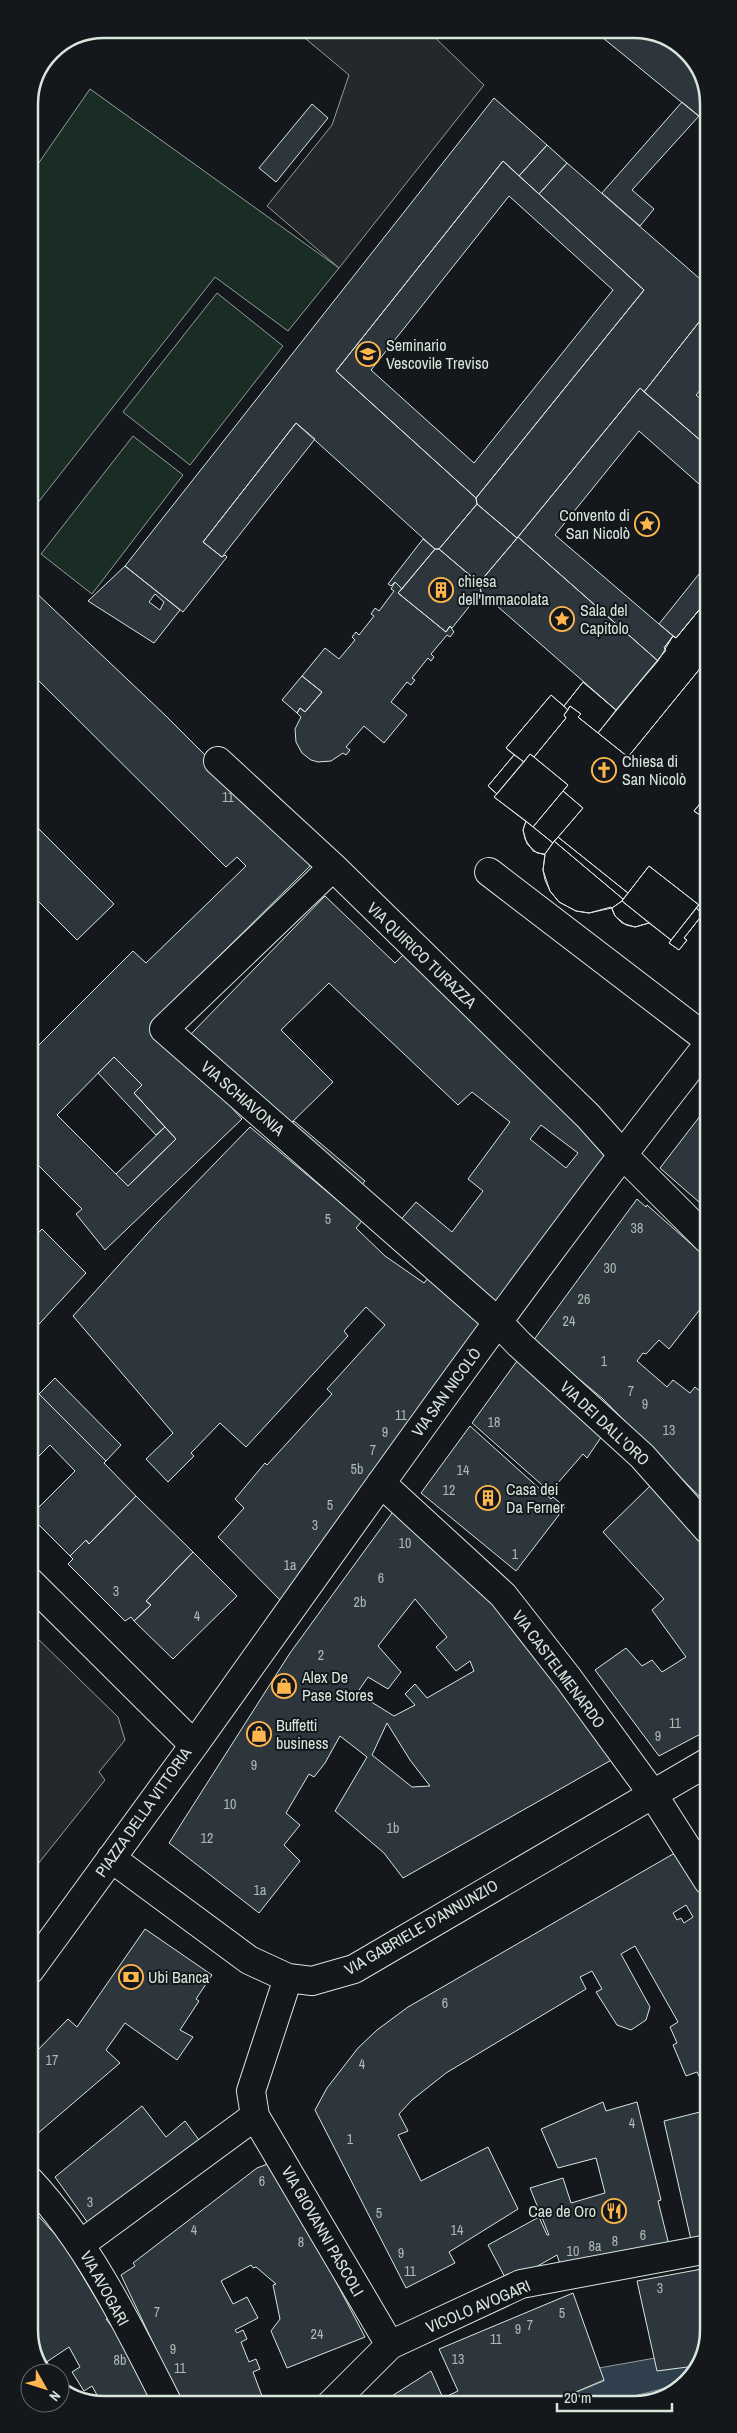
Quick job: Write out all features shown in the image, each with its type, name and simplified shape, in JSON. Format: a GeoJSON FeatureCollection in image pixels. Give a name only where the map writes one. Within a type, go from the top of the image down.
{"type":"FeatureCollection","features":[{"type":"Feature","properties":{"kind":"street","name":"VIA QUIRICO TURAZZA"},"geometry":{"type":"LineString","coordinates":[[218,761],[333,868],[588,1116],[622,1154],[700,1232]]}},
{"type":"Feature","properties":{"kind":"street","name":"VIA SCHIAVONIA"},"geometry":{"type":"LineString","coordinates":[[333,868],[164,1029],[497,1321]]}},
{"type":"Feature","properties":{"kind":"street"},"geometry":{"type":"LineString","coordinates":[[489,872],[700,1034]]}},
{"type":"Feature","properties":{"kind":"street","name":"VIA SAN NICOLÒ"},"geometry":{"type":"LineString","coordinates":[[194,1745],[497,1321],[622,1154],[700,1055]]}},
{"type":"Feature","properties":{"kind":"street","name":"VIA DEI DALL'ORO"},"geometry":{"type":"LineString","coordinates":[[497,1321],[519,1344],[642,1456],[700,1521]]}},
{"type":"Feature","properties":{"kind":"street","name":"VIA CASTELMENARDO"},"geometry":{"type":"LineString","coordinates":[[381,1483],[503,1595],[568,1678],[652,1793],[700,1868]]}},
{"type":"Feature","properties":{"kind":"street","name":"PIAZZA DELLA VITTORIA"},"geometry":{"type":"LineString","coordinates":[[38,1590],[194,1745],[38,1959]]}},
{"type":"Feature","properties":{"kind":"street","name":"VIA GABRIELE D'ANNUNZIO"},"geometry":{"type":"LineString","coordinates":[[111,1858],[249,1960],[288,1978],[312,1981],[354,1969],[700,1766]]}},
{"type":"Feature","properties":{"kind":"street","name":"VIA GIOVANNI PASCOLI"},"geometry":{"type":"LineString","coordinates":[[288,1978],[251,2091],[255,2116],[390,2345]]}},
{"type":"Feature","properties":{"kind":"street"},"geometry":{"type":"LineString","coordinates":[[81,2244],[255,2116]]}},
{"type":"Feature","properties":{"kind":"street","name":"VIA AVOGARI"},"geometry":{"type":"LineString","coordinates":[[38,2191],[81,2244],[145,2358],[164,2395]]}},
{"type":"Feature","properties":{"kind":"street","name":"VICOLO AVOGARI"},"geometry":{"type":"LineString","coordinates":[[340,2395],[390,2345],[521,2284],[700,2250]]}},
{"type":"Feature","properties":{"kind":"green space"},"geometry":{"type":"Polygon","coordinates":[[[90,89],[339,268],[288,331],[215,277],[38,503],[38,164],[90,89]]]}},
{"type":"Feature","properties":{"kind":"green space"},"geometry":{"type":"Polygon","coordinates":[[[217,293],[283,346],[190,465],[123,412],[217,293]]]}},
{"type":"Feature","properties":{"kind":"green space"},"geometry":{"type":"Polygon","coordinates":[[[133,436],[183,475],[92,594],[41,554],[133,436]]]}},
{"type":"Feature","properties":{"kind":"shaded area"},"geometry":{"type":"Polygon","coordinates":[[[305,38],[435,38],[484,85],[339,268],[267,206],[332,125],[349,75],[305,38]]]}},
{"type":"Feature","properties":{"kind":"shaded area"},"geometry":{"type":"Polygon","coordinates":[[[38,1639],[118,1717],[125,1740],[99,1772],[105,1780],[38,1864],[38,1639]]]}},
{"type":"Feature","properties":{"kind":"water"},"geometry":{"type":"Polygon","coordinates":[[[655,2358],[689,2365],[674,2382],[661,2389],[633,2396],[567,2396],[604,2381],[599,2368],[655,2358]]]}},
{"type":"Feature","properties":{"kind":"building"},"geometry":{"type":"Polygon","coordinates":[[[603,38],[646,39],[666,46],[677,54],[691,71],[694,78],[700,104],[700,117],[603,38]]]}},
{"type":"Feature","properties":{"kind":"building"},"geometry":{"type":"Polygon","coordinates":[[[494,98],[547,145],[519,176],[503,161],[336,371],[476,498],[477,504],[439,549],[435,549],[296,423],[203,542],[222,557],[225,555],[227,557],[183,612],[125,566],[494,98]]]}},
{"type":"Feature","properties":{"kind":"building"},"geometry":{"type":"Polygon","coordinates":[[[682,102],[699,116],[632,190],[654,209],[640,226],[602,193],[682,102]]]}},
{"type":"Feature","properties":{"kind":"building"},"geometry":{"type":"Polygon","coordinates":[[[312,104],[328,118],[276,182],[259,168],[312,104]]]}},
{"type":"Feature","properties":{"kind":"building"},"geometry":{"type":"Polygon","coordinates":[[[547,145],[567,163],[539,194],[519,176],[547,145]]]}},
{"type":"Feature","properties":{"kind":"building"},"geometry":{"type":"Polygon","coordinates":[[[503,161],[644,290],[476,498],[336,371],[503,161]],[[509,196],[371,370],[474,463],[613,290],[509,196]]]}},
{"type":"Feature","properties":{"kind":"building"},"geometry":{"type":"Polygon","coordinates":[[[567,163],[700,279],[700,321],[644,392],[640,388],[517,538],[477,504],[476,498],[644,290],[539,194],[567,163]]]}},
{"type":"Feature","properties":{"kind":"building"},"geometry":{"type":"Polygon","coordinates":[[[700,321],[700,390],[696,395],[700,398],[700,440],[644,392],[700,321]]]}},
{"type":"Feature","properties":{"kind":"building"},"geometry":{"type":"Polygon","coordinates":[[[640,388],[700,440],[700,485],[639,431],[555,535],[673,636],[658,661],[518,537],[640,388]]]}},
{"type":"Feature","properties":{"kind":"building"},"geometry":{"type":"Polygon","coordinates":[[[296,423],[315,439],[222,557],[203,542],[296,423]]]}},
{"type":"Feature","properties":{"kind":"building"},"geometry":{"type":"Polygon","coordinates":[[[477,504],[517,538],[479,583],[439,549],[477,504]]]}},
{"type":"Feature","properties":{"kind":"building"},"geometry":{"type":"Polygon","coordinates":[[[518,537],[658,661],[616,710],[481,592],[479,583],[518,537]]]}},
{"type":"Feature","properties":{"kind":"building"},"geometry":{"type":"Polygon","coordinates":[[[423,539],[435,549],[402,589],[395,582],[391,586],[388,584],[423,539]]]}},
{"type":"Feature","properties":{"kind":"building","name":"chiesa dell'Immacolata"},"geometry":{"type":"Polygon","coordinates":[[[435,549],[439,549],[479,583],[481,592],[452,628],[450,626],[446,632],[398,593],[435,549]]]}},
{"type":"Feature","properties":{"kind":"building"},"geometry":{"type":"Polygon","coordinates":[[[125,566],[180,610],[154,643],[88,601],[125,566]],[[155,594],[149,602],[160,610],[164,602],[155,594]]]}},
{"type":"Feature","properties":{"kind":"building"},"geometry":{"type":"Polygon","coordinates":[[[700,573],[700,609],[676,638],[659,624],[700,573]]]}},
{"type":"Feature","properties":{"kind":"building"},"geometry":{"type":"Polygon","coordinates":[[[395,582],[402,589],[398,593],[446,632],[450,626],[454,632],[450,637],[447,635],[431,654],[434,657],[431,661],[428,658],[412,678],[415,680],[411,685],[407,682],[391,702],[407,715],[384,743],[364,726],[346,747],[350,750],[346,755],[343,753],[331,761],[318,762],[311,760],[302,753],[296,742],[295,729],[301,717],[297,713],[300,708],[305,712],[322,692],[302,676],[325,648],[339,659],[355,640],[352,637],[356,632],[359,635],[374,616],[371,614],[375,608],[379,611],[394,591],[391,589],[395,582]]]}},
{"type":"Feature","properties":{"kind":"building"},"geometry":{"type":"Polygon","coordinates":[[[38,595],[166,716],[313,863],[153,1022],[242,1119],[105,1250],[76,1214],[82,1209],[38,1165],[38,1046],[133,951],[146,963],[246,866],[237,857],[226,867],[38,680],[38,595]],[[114,1057],[57,1115],[128,1186],[176,1139],[134,1093],[142,1085],[114,1057]]]}},
{"type":"Feature","properties":{"kind":"building","name":"Chiesa di San Nicolò"},"geometry":{"type":"Polygon","coordinates":[[[700,609],[700,918],[684,938],[687,940],[679,950],[669,943],[671,940],[649,923],[635,927],[626,925],[615,916],[611,907],[589,913],[576,911],[559,902],[550,891],[545,880],[543,870],[545,855],[533,851],[525,839],[523,830],[526,821],[494,797],[497,794],[488,786],[514,755],[506,748],[551,695],[564,706],[583,682],[616,710],[666,650],[664,648],[673,636],[676,638],[700,609]]]}},
{"type":"Feature","properties":{"kind":"building"},"geometry":{"type":"Polygon","coordinates":[[[700,609],[700,669],[628,757],[598,733],[666,650],[664,648],[673,636],[676,638],[700,609]]]}},
{"type":"Feature","properties":{"kind":"building"},"geometry":{"type":"Polygon","coordinates":[[[700,669],[700,804],[694,811],[700,815],[699,905],[649,866],[628,893],[558,837],[583,808],[563,791],[568,785],[534,757],[566,718],[564,715],[570,706],[581,714],[578,717],[628,757],[700,669]]]}},
{"type":"Feature","properties":{"kind":"building"},"geometry":{"type":"Polygon","coordinates":[[[302,676],[322,692],[305,712],[300,708],[297,713],[282,700],[302,676]]]}},
{"type":"Feature","properties":{"kind":"building"},"geometry":{"type":"Polygon","coordinates":[[[583,682],[616,710],[598,733],[578,717],[581,714],[570,706],[568,710],[564,706],[583,682]]]}},
{"type":"Feature","properties":{"kind":"building"},"geometry":{"type":"Polygon","coordinates":[[[551,695],[568,710],[564,715],[566,718],[534,757],[530,754],[524,762],[506,748],[551,695]]]}},
{"type":"Feature","properties":{"kind":"building"},"geometry":{"type":"Polygon","coordinates":[[[530,754],[568,785],[533,827],[494,797],[530,754]]]}},
{"type":"Feature","properties":{"kind":"building"},"geometry":{"type":"Polygon","coordinates":[[[514,755],[524,762],[497,794],[488,786],[514,755]]]}},
{"type":"Feature","properties":{"kind":"building"},"geometry":{"type":"Polygon","coordinates":[[[563,791],[583,808],[553,843],[533,827],[563,791]]]}},
{"type":"Feature","properties":{"kind":"building"},"geometry":{"type":"Polygon","coordinates":[[[700,804],[700,815],[694,811],[700,804]]]}},
{"type":"Feature","properties":{"kind":"building"},"geometry":{"type":"Polygon","coordinates":[[[526,821],[553,843],[545,854],[537,853],[527,844],[523,830],[526,821]]]}},
{"type":"Feature","properties":{"kind":"building"},"geometry":{"type":"Polygon","coordinates":[[[38,828],[114,904],[77,940],[38,901],[38,828]]]}},
{"type":"Feature","properties":{"kind":"building"},"geometry":{"type":"Polygon","coordinates":[[[558,837],[628,893],[623,899],[554,841],[558,837]]]}},
{"type":"Feature","properties":{"kind":"building"},"geometry":{"type":"Polygon","coordinates":[[[554,841],[623,899],[622,901],[612,908],[589,913],[576,911],[559,902],[550,891],[543,870],[545,854],[554,841]]]}},
{"type":"Feature","properties":{"kind":"building"},"geometry":{"type":"Polygon","coordinates":[[[649,866],[699,905],[671,940],[622,901],[649,866]]]}},
{"type":"Feature","properties":{"kind":"building"},"geometry":{"type":"Polygon","coordinates":[[[325,896],[395,963],[406,952],[615,1155],[494,1305],[397,1224],[416,1202],[452,1232],[483,1191],[468,1179],[510,1122],[472,1092],[458,1105],[329,983],[281,1030],[333,1082],[284,1130],[191,1034],[325,896]],[[541,1125],[530,1139],[566,1168],[578,1153],[541,1125]]]}},
{"type":"Feature","properties":{"kind":"building"},"geometry":{"type":"Polygon","coordinates":[[[622,901],[649,923],[635,927],[622,923],[615,916],[612,908],[622,901]]]}},
{"type":"Feature","properties":{"kind":"building"},"geometry":{"type":"Polygon","coordinates":[[[700,903],[700,911],[696,908],[700,903]]]}},
{"type":"Feature","properties":{"kind":"building"},"geometry":{"type":"Polygon","coordinates":[[[696,908],[700,911],[700,918],[684,938],[687,940],[679,950],[669,943],[696,908]]]}},
{"type":"Feature","properties":{"kind":"building"},"geometry":{"type":"Polygon","coordinates":[[[114,1057],[142,1085],[134,1093],[165,1127],[156,1135],[98,1073],[114,1057]]]}},
{"type":"Feature","properties":{"kind":"building"},"geometry":{"type":"Polygon","coordinates":[[[700,1116],[700,1203],[660,1168],[700,1116]]]}},
{"type":"Feature","properties":{"kind":"building"},"geometry":{"type":"Polygon","coordinates":[[[294,1121],[365,1181],[358,1190],[285,1129],[294,1121]]]}},
{"type":"Feature","properties":{"kind":"building"},"geometry":{"type":"Polygon","coordinates":[[[165,1127],[176,1139],[128,1186],[116,1174],[165,1127]]]}},
{"type":"Feature","properties":{"kind":"building"},"geometry":{"type":"Polygon","coordinates":[[[250,1127],[362,1221],[356,1228],[385,1256],[424,1283],[430,1276],[486,1320],[283,1603],[218,1537],[244,1508],[235,1499],[265,1463],[267,1465],[332,1394],[327,1389],[385,1325],[366,1307],[344,1331],[348,1336],[246,1447],[220,1423],[191,1453],[194,1456],[168,1482],[146,1459],[173,1433],[73,1316],[156,1224],[250,1127]]]}},
{"type":"Feature","properties":{"kind":"building"},"geometry":{"type":"Polygon","coordinates":[[[637,1199],[646,1207],[647,1205],[700,1252],[700,1309],[669,1349],[659,1340],[646,1354],[643,1353],[637,1361],[667,1387],[673,1380],[690,1393],[695,1387],[700,1391],[700,1497],[602,1398],[533,1341],[637,1199]]]}},
{"type":"Feature","properties":{"kind":"building"},"geometry":{"type":"Polygon","coordinates":[[[42,1229],[86,1273],[38,1325],[38,1233],[42,1229]]]}},
{"type":"Feature","properties":{"kind":"building"},"geometry":{"type":"Polygon","coordinates":[[[525,1350],[602,1436],[587,1458],[583,1454],[550,1492],[472,1423],[525,1350]]]}},
{"type":"Feature","properties":{"kind":"building"},"geometry":{"type":"Polygon","coordinates":[[[55,1378],[121,1445],[106,1461],[39,1394],[55,1378]]]}},
{"type":"Feature","properties":{"kind":"building"},"geometry":{"type":"Polygon","coordinates":[[[39,1394],[106,1461],[104,1463],[136,1496],[89,1544],[86,1540],[70,1556],[38,1524],[38,1508],[75,1471],[50,1445],[38,1457],[39,1394]]]}},
{"type":"Feature","properties":{"kind":"building","name":"Casa dei Da Ferner"},"geometry":{"type":"Polygon","coordinates":[[[470,1426],[551,1499],[553,1497],[565,1507],[516,1571],[421,1493],[470,1426]]]}},
{"type":"Feature","properties":{"kind":"building"},"geometry":{"type":"Polygon","coordinates":[[[651,1485],[700,1537],[700,1734],[659,1756],[595,1670],[626,1648],[642,1666],[652,1660],[662,1672],[686,1657],[652,1610],[664,1599],[603,1532],[651,1485]]]}},
{"type":"Feature","properties":{"kind":"building"},"geometry":{"type":"Polygon","coordinates":[[[136,1496],[193,1552],[146,1601],[151,1605],[134,1621],[131,1617],[125,1621],[68,1564],[73,1559],[70,1556],[86,1540],[89,1544],[136,1496]]]}},
{"type":"Feature","properties":{"kind":"building"},"geometry":{"type":"Polygon","coordinates":[[[395,1509],[458,1565],[548,1664],[615,1758],[403,1878],[384,1853],[335,1811],[367,1757],[340,1736],[325,1763],[314,1777],[309,1774],[286,1813],[300,1825],[284,1845],[300,1861],[259,1913],[169,1843],[290,1653],[395,1509]],[[415,1599],[378,1646],[401,1672],[388,1689],[368,1677],[357,1693],[394,1716],[415,1705],[405,1694],[415,1684],[427,1698],[474,1671],[470,1661],[456,1671],[436,1647],[447,1637],[415,1599]],[[387,1723],[372,1755],[412,1787],[430,1786],[410,1760],[387,1723]]]}},
{"type":"Feature","properties":{"kind":"building"},"geometry":{"type":"Polygon","coordinates":[[[193,1552],[237,1596],[173,1659],[134,1621],[151,1605],[146,1601],[193,1552]]]}},
{"type":"Feature","properties":{"kind":"building"},"geometry":{"type":"Polygon","coordinates":[[[680,1850],[700,1884],[700,2078],[697,2072],[686,2076],[673,2045],[677,2043],[670,2027],[678,2022],[635,1946],[621,1954],[650,2007],[646,2020],[631,2030],[617,2025],[596,1992],[602,1989],[592,1971],[580,1977],[586,1989],[446,2073],[412,2100],[399,2114],[408,2131],[398,2135],[421,2181],[488,2147],[518,2209],[449,2252],[455,2263],[406,2288],[315,2110],[327,2088],[358,2048],[377,2030],[408,2007],[680,1850]],[[686,1905],[673,1913],[677,1920],[681,1918],[684,1923],[693,1917],[686,1905]]]}},
{"type":"Feature","properties":{"kind":"building"},"geometry":{"type":"Polygon","coordinates":[[[145,1929],[212,1975],[196,1999],[199,2001],[180,2030],[193,2037],[177,2060],[125,2023],[106,2050],[120,2063],[38,2133],[38,2050],[68,2019],[77,2027],[145,1929]]]}},
{"type":"Feature","properties":{"kind":"building"},"geometry":{"type":"Polygon","coordinates":[[[603,2102],[606,2111],[637,2102],[661,2200],[658,2201],[669,2245],[562,2270],[557,2255],[508,2283],[488,2245],[539,2217],[547,2235],[549,2235],[530,2188],[563,2178],[571,2203],[605,2193],[596,2158],[558,2168],[541,2129],[603,2102]]]}},
{"type":"Feature","properties":{"kind":"building"},"geometry":{"type":"Polygon","coordinates":[[[142,2106],[166,2137],[185,2121],[199,2140],[88,2223],[55,2177],[142,2106]]]}},
{"type":"Feature","properties":{"kind":"building"},"geometry":{"type":"Polygon","coordinates":[[[700,2112],[700,2238],[691,2240],[664,2121],[700,2112]]]}},
{"type":"Feature","properties":{"kind":"building"},"geometry":{"type":"Polygon","coordinates":[[[273,2162],[365,2337],[287,2368],[271,2331],[280,2319],[273,2285],[276,2284],[251,2265],[221,2281],[233,2304],[247,2297],[258,2318],[235,2330],[237,2333],[243,2330],[247,2339],[241,2342],[249,2362],[256,2359],[260,2369],[253,2372],[262,2395],[178,2395],[121,2275],[135,2266],[133,2263],[257,2168],[273,2162]]]}},
{"type":"Feature","properties":{"kind":"building"},"geometry":{"type":"Polygon","coordinates":[[[38,2216],[63,2243],[108,2319],[106,2319],[138,2362],[155,2395],[99,2395],[97,2395],[92,2386],[84,2391],[72,2372],[80,2367],[69,2347],[46,2362],[41,2351],[38,2329],[38,2216]]]}},
{"type":"Feature","properties":{"kind":"building"},"geometry":{"type":"Polygon","coordinates":[[[700,2269],[700,2329],[694,2355],[687,2367],[657,2371],[637,2281],[700,2269]]]}},
{"type":"Feature","properties":{"kind":"building"},"geometry":{"type":"Polygon","coordinates":[[[573,2293],[604,2380],[567,2396],[448,2396],[458,2391],[439,2349],[573,2293]]]}},
{"type":"Feature","properties":{"kind":"building"},"geometry":{"type":"Polygon","coordinates":[[[431,2371],[442,2396],[393,2396],[431,2371]]]}},
{"type":"Feature","properties":{"kind":"place","name":"Seminario Vescovile Treviso"},"geometry":{"type":"Point","coordinates":[368,354]}},
{"type":"Feature","properties":{"kind":"place","name":"Convento di San Nicolò"},"geometry":{"type":"Point","coordinates":[647,524]}},
{"type":"Feature","properties":{"kind":"place","name":"chiesa dell'Immacolata"},"geometry":{"type":"Point","coordinates":[441,590]}},
{"type":"Feature","properties":{"kind":"place","name":"Sala del Capitolo"},"geometry":{"type":"Point","coordinates":[562,619]}},
{"type":"Feature","properties":{"kind":"place","name":"Chiesa di San Nicolò"},"geometry":{"type":"Point","coordinates":[604,770]}},
{"type":"Feature","properties":{"kind":"place","name":"Casa dei Da Ferner"},"geometry":{"type":"Point","coordinates":[488,1498]}},
{"type":"Feature","properties":{"kind":"place","name":"Alex De Pase Stores"},"geometry":{"type":"Point","coordinates":[284,1686]}},
{"type":"Feature","properties":{"kind":"place","name":"Buffetti business"},"geometry":{"type":"Point","coordinates":[259,1734]}},
{"type":"Feature","properties":{"kind":"place","name":"Ubi Banca"},"geometry":{"type":"Point","coordinates":[131,1977]}},
{"type":"Feature","properties":{"kind":"place","name":"Cae de Oro"},"geometry":{"type":"Point","coordinates":[614,2211]}}]}
